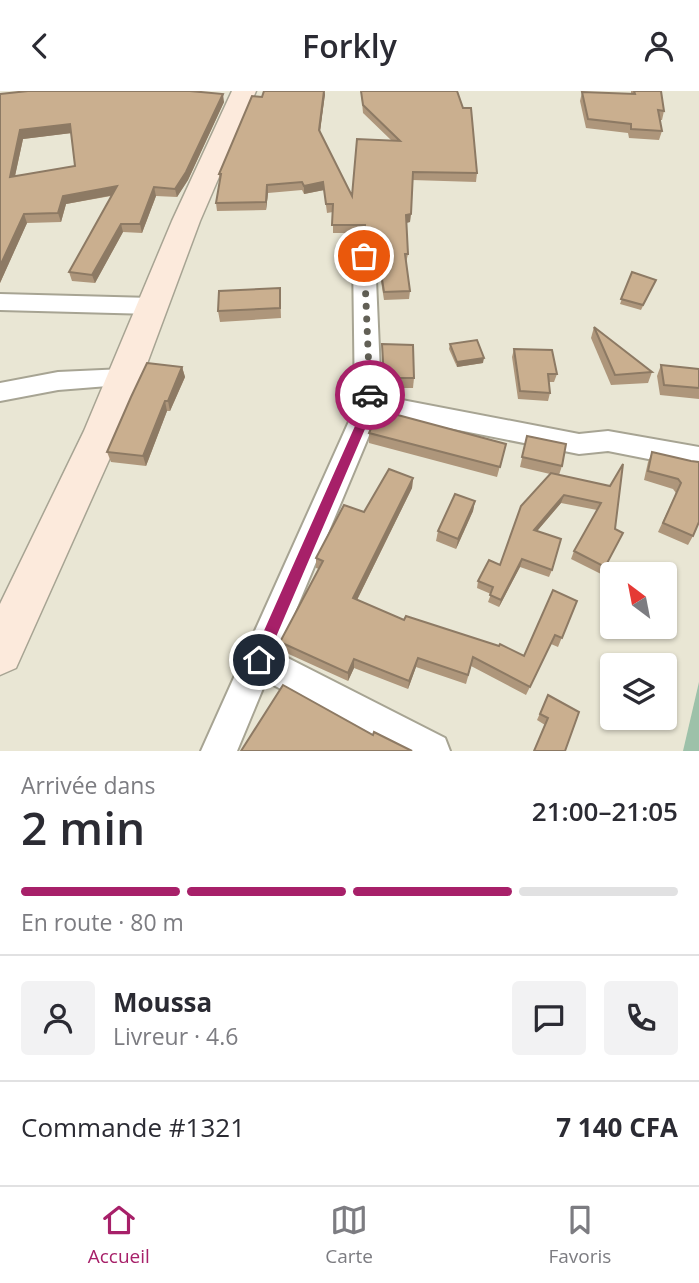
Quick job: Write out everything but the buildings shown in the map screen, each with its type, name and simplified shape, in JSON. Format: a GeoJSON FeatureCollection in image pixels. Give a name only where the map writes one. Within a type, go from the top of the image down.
{"type":"FeatureCollection","features":[{"type":"Feature","properties":{"kind":"street"},"geometry":{"type":"LineString","coordinates":[[0,653],[103,431],[186,221],[244,91]]}},
{"type":"Feature","properties":{"kind":"street"},"geometry":{"type":"LineString","coordinates":[[219,751],[369,403],[364,256]]}},
{"type":"Feature","properties":{"kind":"street"},"geometry":{"type":"LineString","coordinates":[[0,302],[152,306]]}},
{"type":"Feature","properties":{"kind":"street"},"geometry":{"type":"LineString","coordinates":[[0,392],[58,381],[124,378]]}},
{"type":"Feature","properties":{"kind":"street"},"geometry":{"type":"LineString","coordinates":[[369,403],[579,444],[608,441],[699,458]]}},
{"type":"Feature","properties":{"kind":"street"},"geometry":{"type":"LineString","coordinates":[[259,660],[432,751]]}},
{"type":"Feature","properties":{"kind":"green space"},"geometry":{"type":"Polygon","coordinates":[[[699,682],[699,751],[683,751],[699,682]]]}},
{"type":"Feature","properties":{"kind":"way so far"},"geometry":{"type":"LineString","coordinates":[[364,256],[368,285],[370,395]]}},
{"type":"Feature","properties":{"kind":"route"},"geometry":{"type":"LineString","coordinates":[[259,660],[368,408],[370,395]]}}]}
